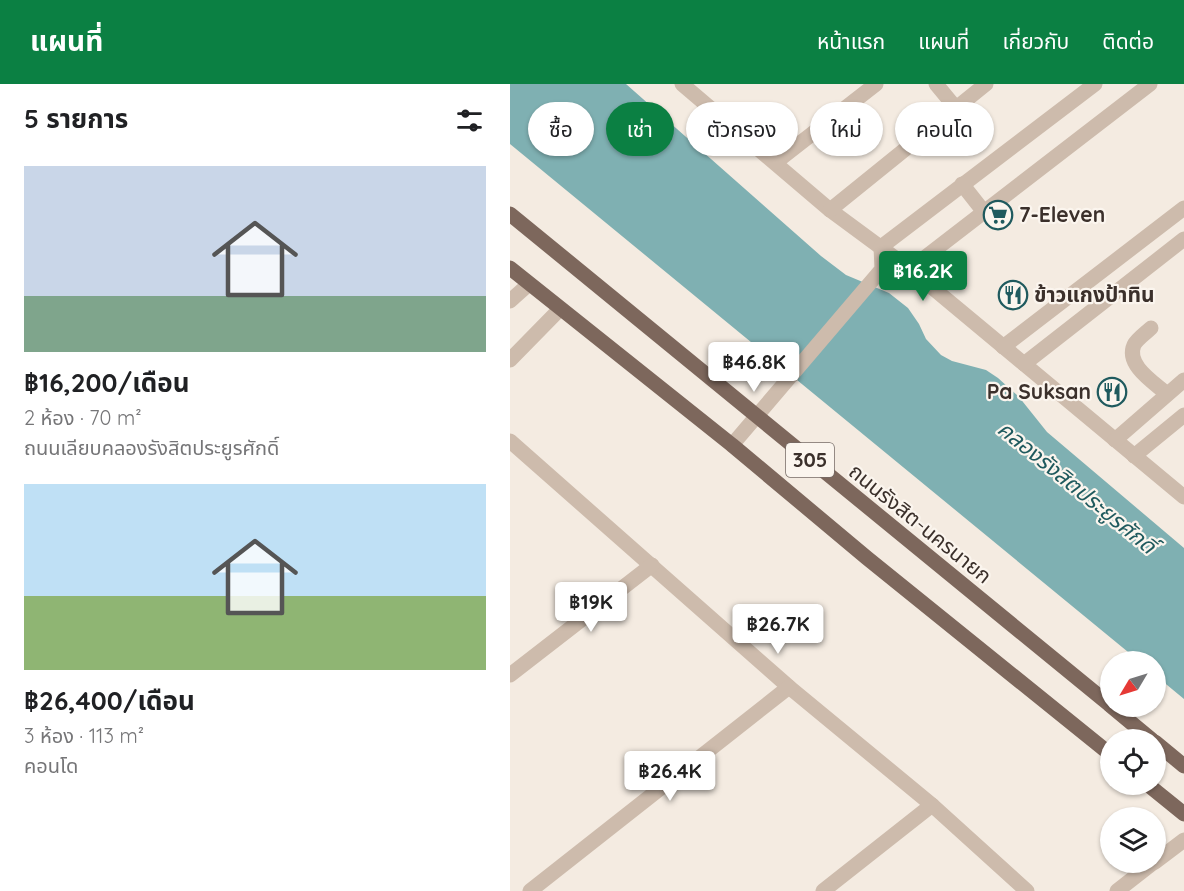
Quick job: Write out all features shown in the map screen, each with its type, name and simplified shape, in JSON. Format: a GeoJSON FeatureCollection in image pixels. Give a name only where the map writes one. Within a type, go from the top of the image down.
{"type":"FeatureCollection","features":[{"type":"Feature","properties":{"kind":"main road","name":"ถนนรังสิต-นครนายก"},"geometry":{"type":"LineString","coordinates":[[510,214],[1100,697]]}},
{"type":"Feature","properties":{"kind":"main road","name":"305"},"geometry":{"type":"LineString","coordinates":[[510,268],[732,445],[867,558],[1100,746]]}},
{"type":"Feature","properties":{"kind":"main road","name":"ถนนรังสิต-นครนายก"},"geometry":{"type":"LineString","coordinates":[[1124,717],[1139,729]]}},
{"type":"Feature","properties":{"kind":"main road","name":"ถนนรังสิต-นครนายก"},"geometry":{"type":"LineString","coordinates":[[1166,751],[1184,766]]}},
{"type":"Feature","properties":{"kind":"main road"},"geometry":{"type":"LineString","coordinates":[[1161,795],[1184,814]]}},
{"type":"Feature","properties":{"kind":"street"},"geometry":{"type":"LineString","coordinates":[[682,84],[830,210],[910,269],[1184,497]]}},
{"type":"Feature","properties":{"kind":"street"},"geometry":{"type":"LineString","coordinates":[[776,162],[876,84]]}},
{"type":"Feature","properties":{"kind":"street"},"geometry":{"type":"LineString","coordinates":[[936,84],[951,102]]}},
{"type":"Feature","properties":{"kind":"street"},"geometry":{"type":"LineString","coordinates":[[962,102],[986,84]]}},
{"type":"Feature","properties":{"kind":"street"},"geometry":{"type":"LineString","coordinates":[[881,247],[1095,84]]}},
{"type":"Feature","properties":{"kind":"street"},"geometry":{"type":"LineString","coordinates":[[882,269],[910,269],[1150,84]]}},
{"type":"Feature","properties":{"kind":"street"},"geometry":{"type":"LineString","coordinates":[[830,210],[896,156]]}},
{"type":"Feature","properties":{"kind":"street"},"geometry":{"type":"LineString","coordinates":[[962,184],[984,212]]}},
{"type":"Feature","properties":{"kind":"street"},"geometry":{"type":"LineString","coordinates":[[1003,347],[1184,208]]}},
{"type":"Feature","properties":{"kind":"street"},"geometry":{"type":"LineString","coordinates":[[1024,364],[1184,239]]}},
{"type":"Feature","properties":{"kind":"street"},"geometry":{"type":"LineString","coordinates":[[732,445],[882,269],[881,247]]}},
{"type":"Feature","properties":{"kind":"street"},"geometry":{"type":"LineString","coordinates":[[510,301],[529,284]]}},
{"type":"Feature","properties":{"kind":"street"},"geometry":{"type":"LineString","coordinates":[[510,360],[560,309]]}},
{"type":"Feature","properties":{"kind":"street"},"geometry":{"type":"LineString","coordinates":[[1150,327],[1134,345],[1132,355],[1137,366],[1167,394]]}},
{"type":"Feature","properties":{"kind":"street"},"geometry":{"type":"LineString","coordinates":[[1115,440],[1184,380]]}},
{"type":"Feature","properties":{"kind":"street"},"geometry":{"type":"LineString","coordinates":[[1134,456],[1184,414]]}},
{"type":"Feature","properties":{"kind":"street"},"geometry":{"type":"LineString","coordinates":[[510,441],[789,687],[932,805],[1027,891]]}},
{"type":"Feature","properties":{"kind":"street"},"geometry":{"type":"LineString","coordinates":[[510,675],[652,565]]}},
{"type":"Feature","properties":{"kind":"street"},"geometry":{"type":"LineString","coordinates":[[530,891],[789,687]]}},
{"type":"Feature","properties":{"kind":"street"},"geometry":{"type":"LineString","coordinates":[[822,891],[932,805]]}},
{"type":"Feature","properties":{"kind":"street"},"geometry":{"type":"LineString","coordinates":[[1166,854],[1184,840]]}},
{"type":"Feature","properties":{"kind":"street"},"geometry":{"type":"LineString","coordinates":[[1117,891],[1141,873]]}},
{"type":"Feature","properties":{"kind":"water","name":"คลองรังสิตประยูรศักดิ์"},"geometry":{"type":"Polygon","coordinates":[[[510,84],[626,84],[646,102],[606,102],[606,156],[674,156],[674,126],[686,137],[686,156],[708,156],[821,256],[846,275],[889,293],[908,308],[926,339],[941,355],[952,361],[986,370],[998,378],[1019,397],[1047,432],[1184,548],[1184,699],[1166,684],[1166,651],[1127,651],[510,144],[510,84]]]}},
{"type":"Feature","properties":{"kind":"place","name":"7-Eleven"},"geometry":{"type":"Point","coordinates":[998,215]}},
{"type":"Feature","properties":{"kind":"place","name":"ข้าวแกงป้าทิน"},"geometry":{"type":"Point","coordinates":[1013,295]}},
{"type":"Feature","properties":{"kind":"place","name":"Pa Suksan"},"geometry":{"type":"Point","coordinates":[1112,392]}}]}
